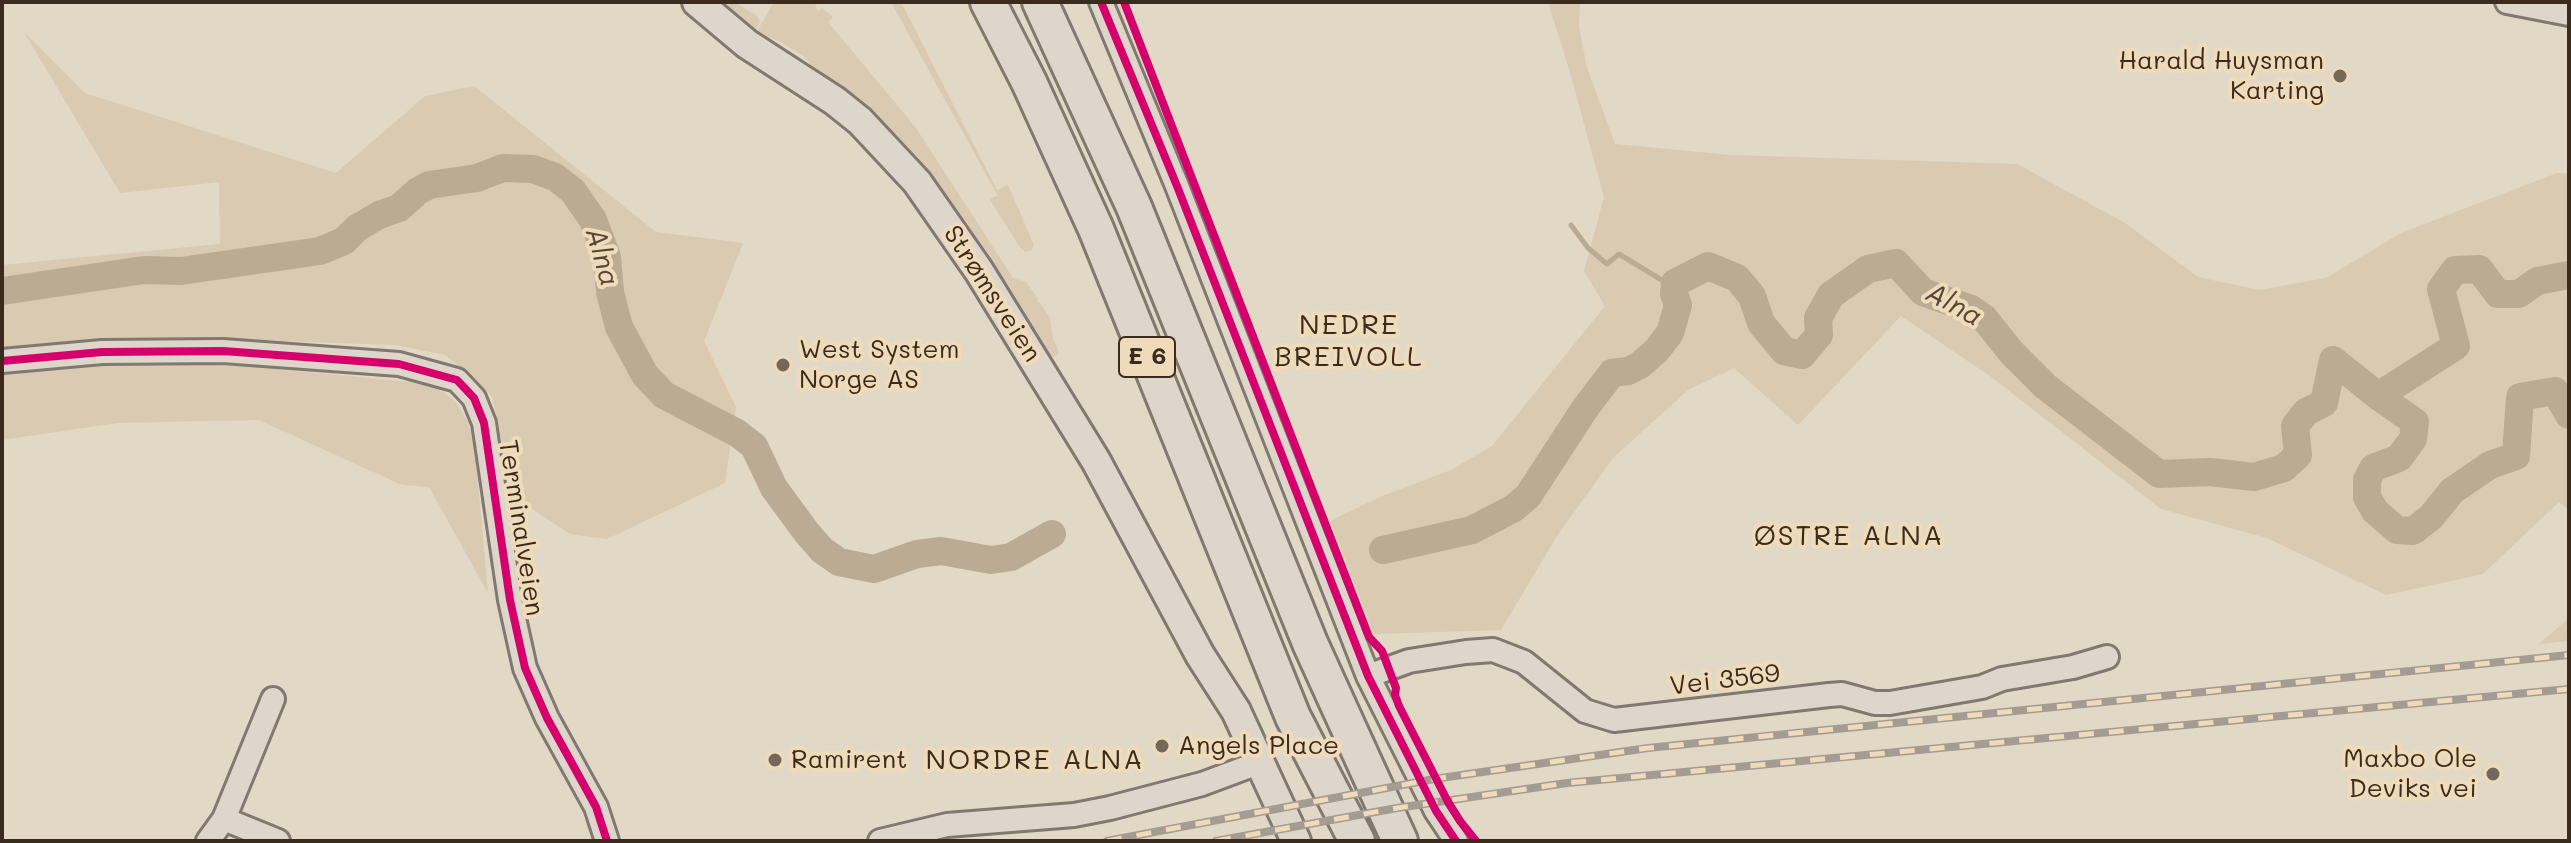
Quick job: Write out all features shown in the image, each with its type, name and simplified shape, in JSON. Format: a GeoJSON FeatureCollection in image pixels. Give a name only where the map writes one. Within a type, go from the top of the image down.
{"type":"FeatureCollection","features":[{"type":"Feature","properties":{"kind":"highway","name":"E 6"},"geometry":{"type":"LineString","coordinates":[[988,2],[1029,82],[1096,229],[1344,841]]}},
{"type":"Feature","properties":{"kind":"highway","name":"E 6"},"geometry":{"type":"LineString","coordinates":[[1040,2],[1134,207],[1310,643],[1394,826]]}},
{"type":"Feature","properties":{"kind":"highway","name":"E 6"},"geometry":{"type":"LineString","coordinates":[[1293,717],[1357,841]]}},
{"type":"Feature","properties":{"kind":"highway"},"geometry":{"type":"LineString","coordinates":[[1394,826],[1410,841]]}},
{"type":"Feature","properties":{"kind":"main road","name":"Strømsveien"},"geometry":{"type":"LineString","coordinates":[[697,2],[747,44],[835,101],[860,121],[917,182],[979,271],[1057,394],[1202,658],[1236,711],[1275,841]]}},
{"type":"Feature","properties":{"kind":"main road","name":"Strømsveien"},"geometry":{"type":"LineString","coordinates":[[1253,765],[1296,841]]}},
{"type":"Feature","properties":{"kind":"street"},"geometry":{"type":"LineString","coordinates":[[1101,2],[1177,186],[1368,676],[1436,811],[1456,841]]}},
{"type":"Feature","properties":{"kind":"street"},"geometry":{"type":"LineString","coordinates":[[2507,2],[2569,14]]}},
{"type":"Feature","properties":{"kind":"street","name":"Terminalveien"},"geometry":{"type":"LineString","coordinates":[[2,361],[102,352],[223,351],[399,364],[457,380],[474,398],[484,423],[510,600],[525,668],[547,718],[596,807],[607,841]]}},
{"type":"Feature","properties":{"kind":"street","name":"Vei 3569"},"geometry":{"type":"LineString","coordinates":[[1368,676],[1409,661],[1493,650],[1524,662],[1585,711],[1614,720],[1842,694],[1875,703],[1890,703],[1982,687],[2002,679],[2073,667],[2107,657]]}},
{"type":"Feature","properties":{"kind":"street"},"geometry":{"type":"LineString","coordinates":[[208,841],[224,819],[273,699]]}},
{"type":"Feature","properties":{"kind":"street"},"geometry":{"type":"LineString","coordinates":[[880,841],[947,825],[1074,815],[1110,808],[1191,787],[1253,765]]}},
{"type":"Feature","properties":{"kind":"street"},"geometry":{"type":"LineString","coordinates":[[224,819],[278,841]]}},
{"type":"Feature","properties":{"kind":"shaded area"},"geometry":{"type":"Polygon","coordinates":[[[717,2],[734,2],[756,15],[760,22],[754,32],[717,2]]]}},
{"type":"Feature","properties":{"kind":"shaded area"},"geometry":{"type":"Polygon","coordinates":[[[774,2],[813,2],[817,4],[815,8],[819,12],[822,8],[833,17],[828,22],[916,128],[1013,278],[1026,282],[1038,299],[1037,302],[1050,318],[1053,339],[1059,352],[1057,356],[1048,357],[827,81],[803,56],[779,41],[756,33],[774,2]]]}},
{"type":"Feature","properties":{"kind":"shaded area"},"geometry":{"type":"Polygon","coordinates":[[[891,2],[901,2],[997,190],[1008,185],[1034,245],[1032,250],[1026,252],[1019,246],[989,198],[998,196],[891,2]]]}},
{"type":"Feature","properties":{"kind":"shaded area"},"geometry":{"type":"Polygon","coordinates":[[[1548,2],[1580,2],[1579,27],[1587,68],[1615,144],[1730,155],[2017,164],[2125,223],[2198,277],[2259,290],[2326,278],[2401,233],[2557,173],[2569,174],[2569,510],[2559,502],[2483,574],[2386,595],[2267,538],[2161,509],[1990,376],[1901,316],[1798,425],[1734,368],[1688,390],[1613,458],[1557,536],[1501,630],[1374,634],[1330,521],[1382,496],[1451,470],[1492,446],[1605,306],[1584,271],[1604,197],[1548,2]]]}},
{"type":"Feature","properties":{"kind":"shaded area"},"geometry":{"type":"Polygon","coordinates":[[[24,32],[85,93],[336,173],[425,96],[474,86],[656,232],[743,243],[704,341],[736,407],[725,483],[607,539],[570,534],[514,497],[492,397],[445,355],[396,345],[195,338],[80,340],[2,348],[2,265],[220,244],[219,182],[120,193],[24,32]]]}},
{"type":"Feature","properties":{"kind":"shaded area"},"geometry":{"type":"Polygon","coordinates":[[[98,365],[249,366],[419,383],[439,389],[455,401],[468,422],[475,449],[488,593],[429,487],[402,485],[259,420],[117,423],[2,440],[2,375],[98,365]]]}},
{"type":"Feature","properties":{"kind":"shaded area"},"geometry":{"type":"Polygon","coordinates":[[[2569,618],[2569,641],[2539,644],[2569,618]]]}},
{"type":"Feature","properties":{"kind":"waterway","name":"Alna"},"geometry":{"type":"LineString","coordinates":[[2,291],[144,270],[181,271],[320,251],[344,241],[357,228],[379,215],[399,208],[429,185],[477,178],[503,168],[533,169],[555,177],[573,191],[593,220],[607,257],[610,292],[619,327],[645,375],[664,395],[737,433],[754,446],[774,488],[807,533],[822,550],[839,562],[874,569],[917,554],[941,551],[991,560],[1011,557],[1052,534]]}},
{"type":"Feature","properties":{"kind":"waterway"},"geometry":{"type":"LineString","coordinates":[[1571,225],[1588,248],[1607,264],[1619,254],[1673,287]]}},
{"type":"Feature","properties":{"kind":"waterway","name":"Alna"},"geometry":{"type":"LineString","coordinates":[[1383,550],[1472,530],[1514,508],[1528,496],[1612,373],[1628,371],[1640,365],[1670,333],[1678,305],[1674,294],[1675,283],[1708,266],[1737,278],[1752,296],[1761,323],[1784,351],[1802,355],[1819,335],[1818,318],[1831,295],[1868,269],[1896,263],[1923,292],[1971,309],[1984,318],[2012,353],[2045,386],[2159,474],[2210,472],[2254,477],[2284,468],[2298,455],[2295,426],[2306,412],[2324,403],[2333,360],[2378,396],[2456,346],[2441,289],[2455,270],[2479,269],[2498,294],[2519,294],[2537,281],[2569,275]]}},
{"type":"Feature","properties":{"kind":"waterway","name":"Alna"},"geometry":{"type":"LineString","coordinates":[[2378,396],[2415,422],[2413,439],[2399,458],[2373,468],[2367,480],[2367,497],[2375,511],[2397,530],[2413,531],[2431,517],[2452,491],[2490,465],[2516,456],[2520,397],[2555,391],[2569,415]]}},
{"type":"Feature","properties":{"kind":"railway"},"geometry":{"type":"LineString","coordinates":[[1107,841],[1434,779],[1648,748],[2569,655]]}},
{"type":"Feature","properties":{"kind":"railway"},"geometry":{"type":"LineString","coordinates":[[1216,841],[1397,808],[1567,783],[2569,689]]}},
{"type":"Feature","properties":{"kind":"cycle path"},"geometry":{"type":"LineString","coordinates":[[1101,2],[1177,186],[1368,676],[1436,811],[1456,841]]}},
{"type":"Feature","properties":{"kind":"cycle path"},"geometry":{"type":"LineString","coordinates":[[1124,2],[1369,637],[1382,651],[1396,688],[1399,706],[1448,802],[1476,841]]}},
{"type":"Feature","properties":{"kind":"cycle path"},"geometry":{"type":"LineString","coordinates":[[2,361],[102,352],[223,351],[399,364],[457,380],[474,398],[484,423],[510,600],[525,668],[547,718],[596,807],[607,841]]}},
{"type":"Feature","properties":{"kind":"place","name":"Harald Huysman Karting"},"geometry":{"type":"Point","coordinates":[2340,76]}},
{"type":"Feature","properties":{"kind":"place","name":"West System Norge AS"},"geometry":{"type":"Point","coordinates":[783,365]}},
{"type":"Feature","properties":{"kind":"place","name":"Angels Place"},"geometry":{"type":"Point","coordinates":[1162,746]}},
{"type":"Feature","properties":{"kind":"place","name":"Ramirent"},"geometry":{"type":"Point","coordinates":[775,760]}},
{"type":"Feature","properties":{"kind":"place","name":"Maxbo Ole Deviks vei"},"geometry":{"type":"Point","coordinates":[2493,774]}},
{"type":"Feature","properties":{"kind":"district","name":"NEDRE BREIVOLL"},"geometry":{"type":"Point","coordinates":[1349,341]}},
{"type":"Feature","properties":{"kind":"district","name":"ØSTRE ALNA"},"geometry":{"type":"Point","coordinates":[1849,536]}},
{"type":"Feature","properties":{"kind":"district","name":"NORDRE ALNA"},"geometry":{"type":"Point","coordinates":[1035,760]}}]}
